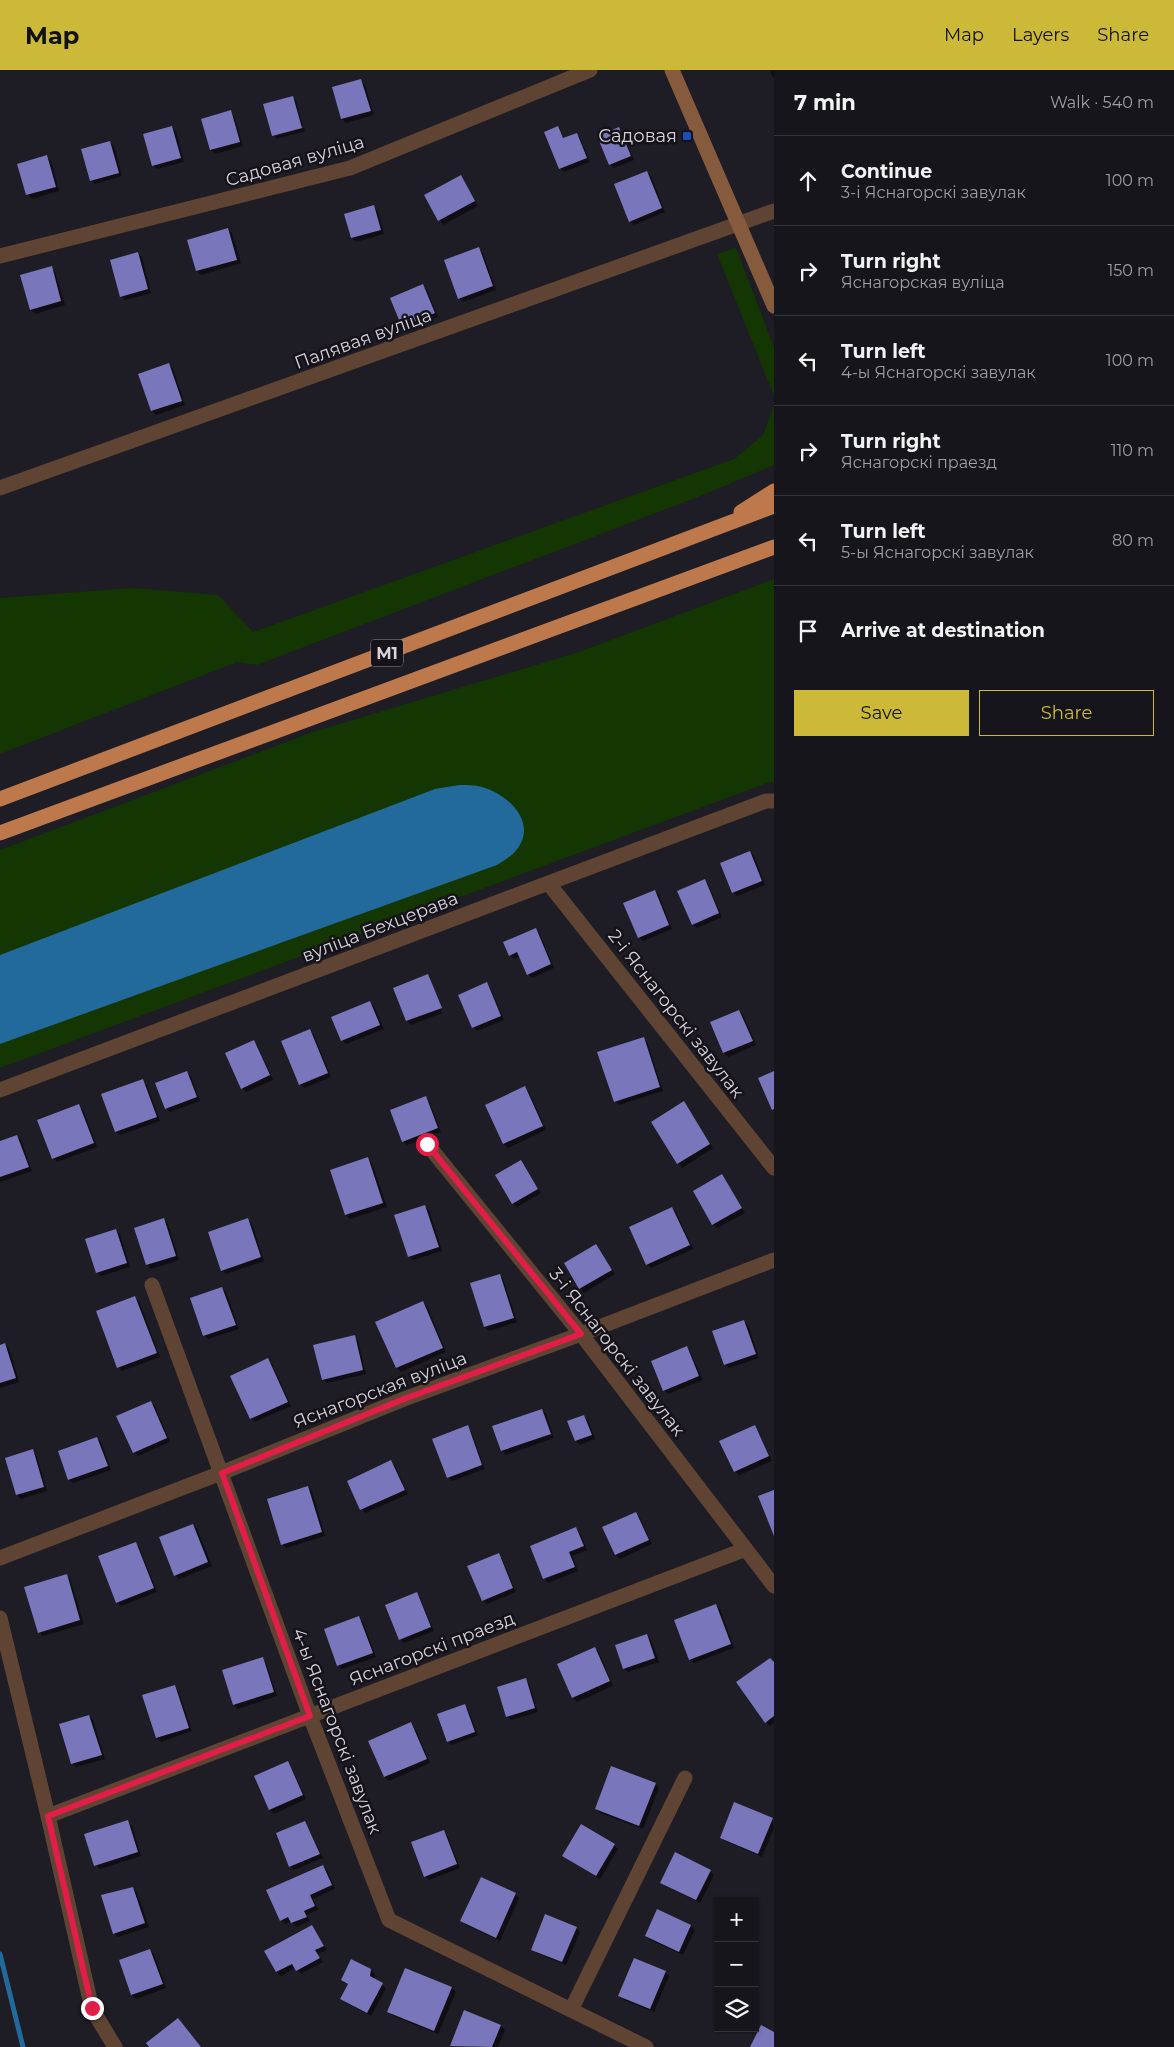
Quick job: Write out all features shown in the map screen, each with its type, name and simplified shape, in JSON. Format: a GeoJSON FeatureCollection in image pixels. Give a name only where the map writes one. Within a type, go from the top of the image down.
{"type":"FeatureCollection","features":[{"type":"Feature","properties":{"kind":"highway"},"geometry":{"type":"LineString","coordinates":[[714,529],[774,491]]}},
{"type":"Feature","properties":{"kind":"highway","name":"М1"},"geometry":{"type":"LineString","coordinates":[[0,799],[774,506]]}},
{"type":"Feature","properties":{"kind":"highway","name":"М1"},"geometry":{"type":"LineString","coordinates":[[0,833],[774,547]]}},
{"type":"Feature","properties":{"kind":"highway"},"geometry":{"type":"LineString","coordinates":[[725,566],[774,559]]}},
{"type":"Feature","properties":{"kind":"street","name":"Садовая вуліца"},"geometry":{"type":"LineString","coordinates":[[0,256],[350,168],[590,70]]}},
{"type":"Feature","properties":{"kind":"street"},"geometry":{"type":"LineString","coordinates":[[672,70],[774,306]]}},
{"type":"Feature","properties":{"kind":"street","name":"Палявая вуліца"},"geometry":{"type":"LineString","coordinates":[[0,488],[774,211]]}},
{"type":"Feature","properties":{"kind":"street","name":"вуліца Бехцерава"},"geometry":{"type":"LineString","coordinates":[[0,1090],[766,801],[774,801]]}},
{"type":"Feature","properties":{"kind":"street","name":"2-і Яснагорскі завулак"},"geometry":{"type":"LineString","coordinates":[[549,884],[774,1168]]}},
{"type":"Feature","properties":{"kind":"street","name":"3-і Яснагорскі завулак"},"geometry":{"type":"LineString","coordinates":[[427,1144],[581,1334],[774,1586]]}},
{"type":"Feature","properties":{"kind":"street","name":"Яснагорская вуліца"},"geometry":{"type":"LineString","coordinates":[[0,1558],[222,1473],[404,1399],[774,1260]]}},
{"type":"Feature","properties":{"kind":"street","name":"4-ы Яснагорскі завулак"},"geometry":{"type":"LineString","coordinates":[[152,1285],[310,1716],[389,1920],[646,2047]]}},
{"type":"Feature","properties":{"kind":"street","name":"Яснагорскі праезд"},"geometry":{"type":"LineString","coordinates":[[48,1816],[746,1549]]}},
{"type":"Feature","properties":{"kind":"street"},"geometry":{"type":"LineString","coordinates":[[0,1618],[92,2008],[115,2047]]}},
{"type":"Feature","properties":{"kind":"street"},"geometry":{"type":"LineString","coordinates":[[571,2010],[685,1778]]}},
{"type":"Feature","properties":{"kind":"green space"},"geometry":{"type":"Polygon","coordinates":[[[736,248],[774,347],[774,396],[717,254],[736,248]]]}},
{"type":"Feature","properties":{"kind":"green space"},"geometry":{"type":"Polygon","coordinates":[[[774,406],[774,465],[698,497],[257,665],[237,662],[0,754],[0,598],[132,588],[218,595],[253,632],[734,459],[763,435],[774,406]]]}},
{"type":"Feature","properties":{"kind":"green space"},"geometry":{"type":"Polygon","coordinates":[[[774,579],[774,783],[770,782],[0,1068],[0,850],[313,732],[576,653],[774,579]]]}},
{"type":"Feature","properties":{"kind":"water"},"geometry":{"type":"Polygon","coordinates":[[[459,785],[482,787],[492,791],[509,802],[522,819],[524,828],[523,838],[518,848],[511,856],[497,865],[0,1044],[0,955],[435,789],[459,785]]]}},
{"type":"Feature","properties":{"kind":"building"},"geometry":{"type":"Polygon","coordinates":[[[361,79],[371,111],[341,119],[332,87],[361,79]]]}},
{"type":"Feature","properties":{"kind":"building"},"geometry":{"type":"Polygon","coordinates":[[[293,96],[302,128],[272,136],[263,104],[293,96]]]}},
{"type":"Feature","properties":{"kind":"building"},"geometry":{"type":"Polygon","coordinates":[[[231,110],[240,142],[210,150],[201,119],[231,110]]]}},
{"type":"Feature","properties":{"kind":"building"},"geometry":{"type":"Polygon","coordinates":[[[172,126],[181,158],[152,166],[143,134],[172,126]]]}},
{"type":"Feature","properties":{"kind":"building"},"geometry":{"type":"Polygon","coordinates":[[[558,126],[563,138],[577,133],[587,158],[559,169],[544,132],[558,126]]]}},
{"type":"Feature","properties":{"kind":"building"},"geometry":{"type":"Polygon","coordinates":[[[619,127],[631,156],[609,165],[597,136],[619,127]]]}},
{"type":"Feature","properties":{"kind":"building"},"geometry":{"type":"Polygon","coordinates":[[[110,141],[119,173],[90,181],[81,149],[110,141]]]}},
{"type":"Feature","properties":{"kind":"building"},"geometry":{"type":"Polygon","coordinates":[[[47,155],[56,187],[26,195],[17,164],[47,155]]]}},
{"type":"Feature","properties":{"kind":"building"},"geometry":{"type":"Polygon","coordinates":[[[647,171],[662,208],[629,222],[614,184],[647,171]]]}},
{"type":"Feature","properties":{"kind":"building"},"geometry":{"type":"Polygon","coordinates":[[[461,175],[475,201],[438,221],[424,195],[461,175]]]}},
{"type":"Feature","properties":{"kind":"building"},"geometry":{"type":"Polygon","coordinates":[[[374,205],[381,230],[351,238],[344,214],[374,205]]]}},
{"type":"Feature","properties":{"kind":"building"},"geometry":{"type":"Polygon","coordinates":[[[228,228],[237,260],[196,271],[187,240],[228,228]]]}},
{"type":"Feature","properties":{"kind":"building"},"geometry":{"type":"Polygon","coordinates":[[[479,247],[493,286],[458,299],[444,260],[479,247]]]}},
{"type":"Feature","properties":{"kind":"building"},"geometry":{"type":"Polygon","coordinates":[[[138,252],[148,289],[120,297],[110,260],[138,252]]]}},
{"type":"Feature","properties":{"kind":"building"},"geometry":{"type":"Polygon","coordinates":[[[52,266],[61,301],[30,310],[20,275],[52,266]]]}},
{"type":"Feature","properties":{"kind":"building"},"geometry":{"type":"Polygon","coordinates":[[[423,284],[435,313],[402,327],[390,298],[423,284]]]}},
{"type":"Feature","properties":{"kind":"building"},"geometry":{"type":"Polygon","coordinates":[[[169,363],[182,401],[151,411],[138,374],[169,363]]]}},
{"type":"Feature","properties":{"kind":"building"},"geometry":{"type":"Polygon","coordinates":[[[750,851],[762,881],[732,893],[720,863],[750,851]]]}},
{"type":"Feature","properties":{"kind":"building"},"geometry":{"type":"Polygon","coordinates":[[[705,879],[719,913],[692,925],[677,891],[705,879]]]}},
{"type":"Feature","properties":{"kind":"building"},"geometry":{"type":"Polygon","coordinates":[[[655,890],[669,925],[638,938],[623,903],[655,890]]]}},
{"type":"Feature","properties":{"kind":"building"},"geometry":{"type":"Polygon","coordinates":[[[536,928],[551,964],[527,975],[517,952],[509,956],[503,942],[536,928]]]}},
{"type":"Feature","properties":{"kind":"building"},"geometry":{"type":"Polygon","coordinates":[[[428,974],[442,1008],[406,1021],[393,988],[428,974]]]}},
{"type":"Feature","properties":{"kind":"building"},"geometry":{"type":"Polygon","coordinates":[[[487,982],[501,1016],[472,1028],[458,995],[487,982]]]}},
{"type":"Feature","properties":{"kind":"building"},"geometry":{"type":"Polygon","coordinates":[[[370,1001],[380,1025],[341,1041],[331,1017],[370,1001]]]}},
{"type":"Feature","properties":{"kind":"building"},"geometry":{"type":"Polygon","coordinates":[[[739,1010],[753,1041],[723,1053],[710,1022],[739,1010]]]}},
{"type":"Feature","properties":{"kind":"building"},"geometry":{"type":"Polygon","coordinates":[[[310,1029],[328,1073],[299,1085],[281,1041],[310,1029]]]}},
{"type":"Feature","properties":{"kind":"building"},"geometry":{"type":"Polygon","coordinates":[[[644,1037],[660,1087],[614,1102],[597,1052],[644,1037]]]}},
{"type":"Feature","properties":{"kind":"building"},"geometry":{"type":"Polygon","coordinates":[[[254,1040],[270,1075],[241,1089],[225,1053],[254,1040]]]}},
{"type":"Feature","properties":{"kind":"building"},"geometry":{"type":"Polygon","coordinates":[[[187,1071],[197,1097],[165,1109],[155,1083],[187,1071]]]}},
{"type":"Feature","properties":{"kind":"building"},"geometry":{"type":"Polygon","coordinates":[[[774,1071],[774,1109],[772,1110],[758,1078],[774,1071]]]}},
{"type":"Feature","properties":{"kind":"building"},"geometry":{"type":"Polygon","coordinates":[[[143,1079],[157,1117],[115,1132],[101,1094],[143,1079]]]}},
{"type":"Feature","properties":{"kind":"building"},"geometry":{"type":"Polygon","coordinates":[[[525,1086],[543,1126],[503,1144],[485,1105],[525,1086]]]}},
{"type":"Feature","properties":{"kind":"building"},"geometry":{"type":"Polygon","coordinates":[[[426,1096],[438,1128],[402,1142],[390,1110],[426,1096]]]}},
{"type":"Feature","properties":{"kind":"building"},"geometry":{"type":"Polygon","coordinates":[[[684,1101],[710,1144],[677,1164],[651,1122],[684,1101]]]}},
{"type":"Feature","properties":{"kind":"building"},"geometry":{"type":"Polygon","coordinates":[[[79,1104],[94,1143],[52,1159],[37,1120],[79,1104]]]}},
{"type":"Feature","properties":{"kind":"building"},"geometry":{"type":"Polygon","coordinates":[[[17,1135],[29,1167],[0,1177],[0,1141],[17,1135]]]}},
{"type":"Feature","properties":{"kind":"building"},"geometry":{"type":"Polygon","coordinates":[[[368,1157],[383,1203],[345,1215],[330,1170],[368,1157]]]}},
{"type":"Feature","properties":{"kind":"building"},"geometry":{"type":"Polygon","coordinates":[[[521,1160],[538,1189],[512,1204],[495,1175],[521,1160]]]}},
{"type":"Feature","properties":{"kind":"building"},"geometry":{"type":"Polygon","coordinates":[[[722,1174],[742,1208],[712,1225],[693,1191],[722,1174]]]}},
{"type":"Feature","properties":{"kind":"building"},"geometry":{"type":"Polygon","coordinates":[[[425,1205],[439,1247],[408,1257],[394,1215],[425,1205]]]}},
{"type":"Feature","properties":{"kind":"building"},"geometry":{"type":"Polygon","coordinates":[[[672,1207],[690,1245],[646,1265],[629,1227],[672,1207]]]}},
{"type":"Feature","properties":{"kind":"building"},"geometry":{"type":"Polygon","coordinates":[[[164,1218],[176,1256],[146,1265],[134,1228],[164,1218]]]}},
{"type":"Feature","properties":{"kind":"building"},"geometry":{"type":"Polygon","coordinates":[[[248,1218],[261,1257],[221,1271],[208,1232],[248,1218]]]}},
{"type":"Feature","properties":{"kind":"building"},"geometry":{"type":"Polygon","coordinates":[[[116,1229],[127,1263],[96,1273],[85,1239],[116,1229]]]}},
{"type":"Feature","properties":{"kind":"building"},"geometry":{"type":"Polygon","coordinates":[[[596,1244],[612,1270],[579,1289],[564,1263],[596,1244]]]}},
{"type":"Feature","properties":{"kind":"building"},"geometry":{"type":"Polygon","coordinates":[[[500,1274],[514,1318],[484,1327],[470,1283],[500,1274]]]}},
{"type":"Feature","properties":{"kind":"building"},"geometry":{"type":"Polygon","coordinates":[[[222,1287],[236,1325],[203,1336],[190,1298],[222,1287]]]}},
{"type":"Feature","properties":{"kind":"building"},"geometry":{"type":"Polygon","coordinates":[[[135,1296],[157,1353],[117,1368],[96,1311],[135,1296]]]}},
{"type":"Feature","properties":{"kind":"building"},"geometry":{"type":"Polygon","coordinates":[[[423,1301],[443,1348],[396,1368],[375,1322],[423,1301]]]}},
{"type":"Feature","properties":{"kind":"building"},"geometry":{"type":"Polygon","coordinates":[[[744,1320],[756,1354],[724,1365],[712,1331],[744,1320]]]}},
{"type":"Feature","properties":{"kind":"building"},"geometry":{"type":"Polygon","coordinates":[[[355,1335],[363,1370],[322,1380],[313,1345],[355,1335]]]}},
{"type":"Feature","properties":{"kind":"building"},"geometry":{"type":"Polygon","coordinates":[[[5,1343],[16,1378],[0,1383],[0,1345],[5,1343]]]}},
{"type":"Feature","properties":{"kind":"building"},"geometry":{"type":"Polygon","coordinates":[[[687,1346],[699,1376],[663,1391],[651,1361],[687,1346]]]}},
{"type":"Feature","properties":{"kind":"building"},"geometry":{"type":"Polygon","coordinates":[[[268,1358],[288,1402],[250,1419],[230,1376],[268,1358]]]}},
{"type":"Feature","properties":{"kind":"building"},"geometry":{"type":"Polygon","coordinates":[[[151,1401],[167,1438],[133,1453],[116,1416],[151,1401]]]}},
{"type":"Feature","properties":{"kind":"building"},"geometry":{"type":"Polygon","coordinates":[[[542,1409],[551,1434],[501,1451],[492,1426],[542,1409]]]}},
{"type":"Feature","properties":{"kind":"building"},"geometry":{"type":"Polygon","coordinates":[[[584,1415],[592,1435],[575,1441],[567,1421],[584,1415]]]}},
{"type":"Feature","properties":{"kind":"building"},"geometry":{"type":"Polygon","coordinates":[[[468,1425],[482,1465],[447,1478],[432,1439],[468,1425]]]}},
{"type":"Feature","properties":{"kind":"building"},"geometry":{"type":"Polygon","coordinates":[[[755,1425],[769,1456],[734,1472],[719,1441],[755,1425]]]}},
{"type":"Feature","properties":{"kind":"building"},"geometry":{"type":"Polygon","coordinates":[[[97,1437],[108,1466],[68,1480],[58,1451],[97,1437]]]}},
{"type":"Feature","properties":{"kind":"building"},"geometry":{"type":"Polygon","coordinates":[[[33,1449],[44,1487],[16,1495],[5,1458],[33,1449]]]}},
{"type":"Feature","properties":{"kind":"building"},"geometry":{"type":"Polygon","coordinates":[[[391,1460],[405,1490],[360,1510],[347,1481],[391,1460]]]}},
{"type":"Feature","properties":{"kind":"building"},"geometry":{"type":"Polygon","coordinates":[[[308,1486],[322,1532],[281,1545],[267,1499],[308,1486]]]}},
{"type":"Feature","properties":{"kind":"building"},"geometry":{"type":"Polygon","coordinates":[[[774,1490],[774,1536],[758,1496],[774,1490]]]}},
{"type":"Feature","properties":{"kind":"building"},"geometry":{"type":"Polygon","coordinates":[[[636,1512],[649,1540],[615,1555],[602,1527],[636,1512]]]}},
{"type":"Feature","properties":{"kind":"building"},"geometry":{"type":"Polygon","coordinates":[[[193,1524],[208,1562],[174,1576],[159,1537],[193,1524]]]}},
{"type":"Feature","properties":{"kind":"building"},"geometry":{"type":"Polygon","coordinates":[[[576,1527],[584,1546],[569,1552],[575,1567],[543,1579],[530,1546],[576,1527]]]}},
{"type":"Feature","properties":{"kind":"building"},"geometry":{"type":"Polygon","coordinates":[[[136,1542],[154,1588],[116,1603],[98,1556],[136,1542]]]}},
{"type":"Feature","properties":{"kind":"building"},"geometry":{"type":"Polygon","coordinates":[[[499,1553],[513,1588],[482,1601],[467,1566],[499,1553]]]}},
{"type":"Feature","properties":{"kind":"building"},"geometry":{"type":"Polygon","coordinates":[[[67,1574],[80,1620],[38,1633],[24,1587],[67,1574]]]}},
{"type":"Feature","properties":{"kind":"building"},"geometry":{"type":"Polygon","coordinates":[[[417,1592],[431,1627],[399,1640],[385,1605],[417,1592]]]}},
{"type":"Feature","properties":{"kind":"building"},"geometry":{"type":"Polygon","coordinates":[[[716,1604],[731,1644],[689,1660],[674,1620],[716,1604]]]}},
{"type":"Feature","properties":{"kind":"building"},"geometry":{"type":"Polygon","coordinates":[[[359,1616],[373,1653],[337,1666],[324,1629],[359,1616]]]}},
{"type":"Feature","properties":{"kind":"building"},"geometry":{"type":"Polygon","coordinates":[[[647,1634],[655,1658],[623,1669],[615,1645],[647,1634]]]}},
{"type":"Feature","properties":{"kind":"building"},"geometry":{"type":"Polygon","coordinates":[[[595,1647],[610,1681],[572,1698],[557,1664],[595,1647]]]}},
{"type":"Feature","properties":{"kind":"building"},"geometry":{"type":"Polygon","coordinates":[[[263,1657],[274,1692],[233,1705],[222,1670],[263,1657]]]}},
{"type":"Feature","properties":{"kind":"building"},"geometry":{"type":"Polygon","coordinates":[[[770,1658],[774,1662],[774,1716],[765,1723],[736,1682],[770,1658]]]}},
{"type":"Feature","properties":{"kind":"building"},"geometry":{"type":"Polygon","coordinates":[[[526,1678],[535,1708],[506,1717],[497,1687],[526,1678]]]}},
{"type":"Feature","properties":{"kind":"building"},"geometry":{"type":"Polygon","coordinates":[[[175,1685],[189,1728],[156,1738],[142,1695],[175,1685]]]}},
{"type":"Feature","properties":{"kind":"building"},"geometry":{"type":"Polygon","coordinates":[[[465,1704],[475,1732],[447,1742],[437,1714],[465,1704]]]}},
{"type":"Feature","properties":{"kind":"building"},"geometry":{"type":"Polygon","coordinates":[[[89,1715],[102,1755],[71,1764],[59,1724],[89,1715]]]}},
{"type":"Feature","properties":{"kind":"building"},"geometry":{"type":"Polygon","coordinates":[[[411,1722],[427,1759],[384,1777],[368,1741],[411,1722]]]}},
{"type":"Feature","properties":{"kind":"building"},"geometry":{"type":"Polygon","coordinates":[[[288,1761],[303,1795],[269,1810],[254,1776],[288,1761]]]}},
{"type":"Feature","properties":{"kind":"building"},"geometry":{"type":"Polygon","coordinates":[[[611,1766],[656,1783],[639,1826],[595,1809],[611,1766]]]}},
{"type":"Feature","properties":{"kind":"building"},"geometry":{"type":"Polygon","coordinates":[[[734,1802],[773,1818],[758,1854],[720,1838],[734,1802]]]}},
{"type":"Feature","properties":{"kind":"building"},"geometry":{"type":"Polygon","coordinates":[[[128,1820],[138,1852],[94,1866],[84,1834],[128,1820]]]}},
{"type":"Feature","properties":{"kind":"building"},"geometry":{"type":"Polygon","coordinates":[[[305,1821],[320,1854],[289,1867],[276,1833],[305,1821]]]}},
{"type":"Feature","properties":{"kind":"building"},"geometry":{"type":"Polygon","coordinates":[[[581,1824],[615,1844],[596,1876],[562,1856],[581,1824]]]}},
{"type":"Feature","properties":{"kind":"building"},"geometry":{"type":"Polygon","coordinates":[[[444,1830],[457,1864],[424,1877],[411,1842],[444,1830]]]}},
{"type":"Feature","properties":{"kind":"building"},"geometry":{"type":"Polygon","coordinates":[[[675,1852],[711,1870],[696,1900],[660,1883],[675,1852]]]}},
{"type":"Feature","properties":{"kind":"building"},"geometry":{"type":"Polygon","coordinates":[[[323,1865],[332,1885],[310,1895],[315,1906],[304,1911],[307,1917],[291,1923],[288,1917],[280,1921],[266,1890],[323,1865]]]}},
{"type":"Feature","properties":{"kind":"building"},"geometry":{"type":"Polygon","coordinates":[[[481,1877],[516,1893],[496,1938],[460,1921],[481,1877]]]}},
{"type":"Feature","properties":{"kind":"building"},"geometry":{"type":"Polygon","coordinates":[[[133,1887],[145,1923],[113,1934],[101,1895],[133,1887]]]}},
{"type":"Feature","properties":{"kind":"building"},"geometry":{"type":"Polygon","coordinates":[[[657,1909],[691,1925],[679,1952],[645,1936],[657,1909]]]}},
{"type":"Feature","properties":{"kind":"building"},"geometry":{"type":"Polygon","coordinates":[[[545,1914],[577,1927],[562,1962],[531,1950],[545,1914]]]}},
{"type":"Feature","properties":{"kind":"building"},"geometry":{"type":"Polygon","coordinates":[[[312,1925],[324,1946],[315,1950],[320,1958],[296,1971],[292,1964],[276,1972],[264,1951],[312,1925]]]}},
{"type":"Feature","properties":{"kind":"building"},"geometry":{"type":"Polygon","coordinates":[[[150,1949],[163,1984],[131,1995],[119,1960],[150,1949]]]}},
{"type":"Feature","properties":{"kind":"building"},"geometry":{"type":"Polygon","coordinates":[[[634,1958],[666,1971],[650,2009],[618,1996],[634,1958]]]}},
{"type":"Feature","properties":{"kind":"building"},"geometry":{"type":"Polygon","coordinates":[[[351,1959],[371,1969],[370,1976],[383,1983],[367,2013],[340,1999],[348,1984],[341,1980],[351,1959]]]}},
{"type":"Feature","properties":{"kind":"building"},"geometry":{"type":"Polygon","coordinates":[[[405,1968],[452,1987],[434,2031],[387,2012],[405,1968]]]}},
{"type":"Feature","properties":{"kind":"building"},"geometry":{"type":"Polygon","coordinates":[[[464,2010],[501,2025],[492,2047],[450,2046],[464,2010]]]}},
{"type":"Feature","properties":{"kind":"building"},"geometry":{"type":"Polygon","coordinates":[[[178,2018],[201,2047],[149,2047],[146,2043],[178,2018]]]}},
{"type":"Feature","properties":{"kind":"building"},"geometry":{"type":"Polygon","coordinates":[[[761,2025],[774,2032],[774,2047],[750,2047],[761,2025]]]}},
{"type":"Feature","properties":{"kind":"waterway"},"geometry":{"type":"LineString","coordinates":[[0,1954],[23,2047]]}},
{"type":"Feature","properties":{"kind":"place","name":"Садовая"},"geometry":{"type":"Point","coordinates":[687,136]}},
{"type":"Feature","properties":{"kind":"route"},"geometry":{"type":"LineString","coordinates":[[92,2008],[48,1816],[310,1716],[222,1473],[404,1399],[581,1334],[427,1144]]}}]}
